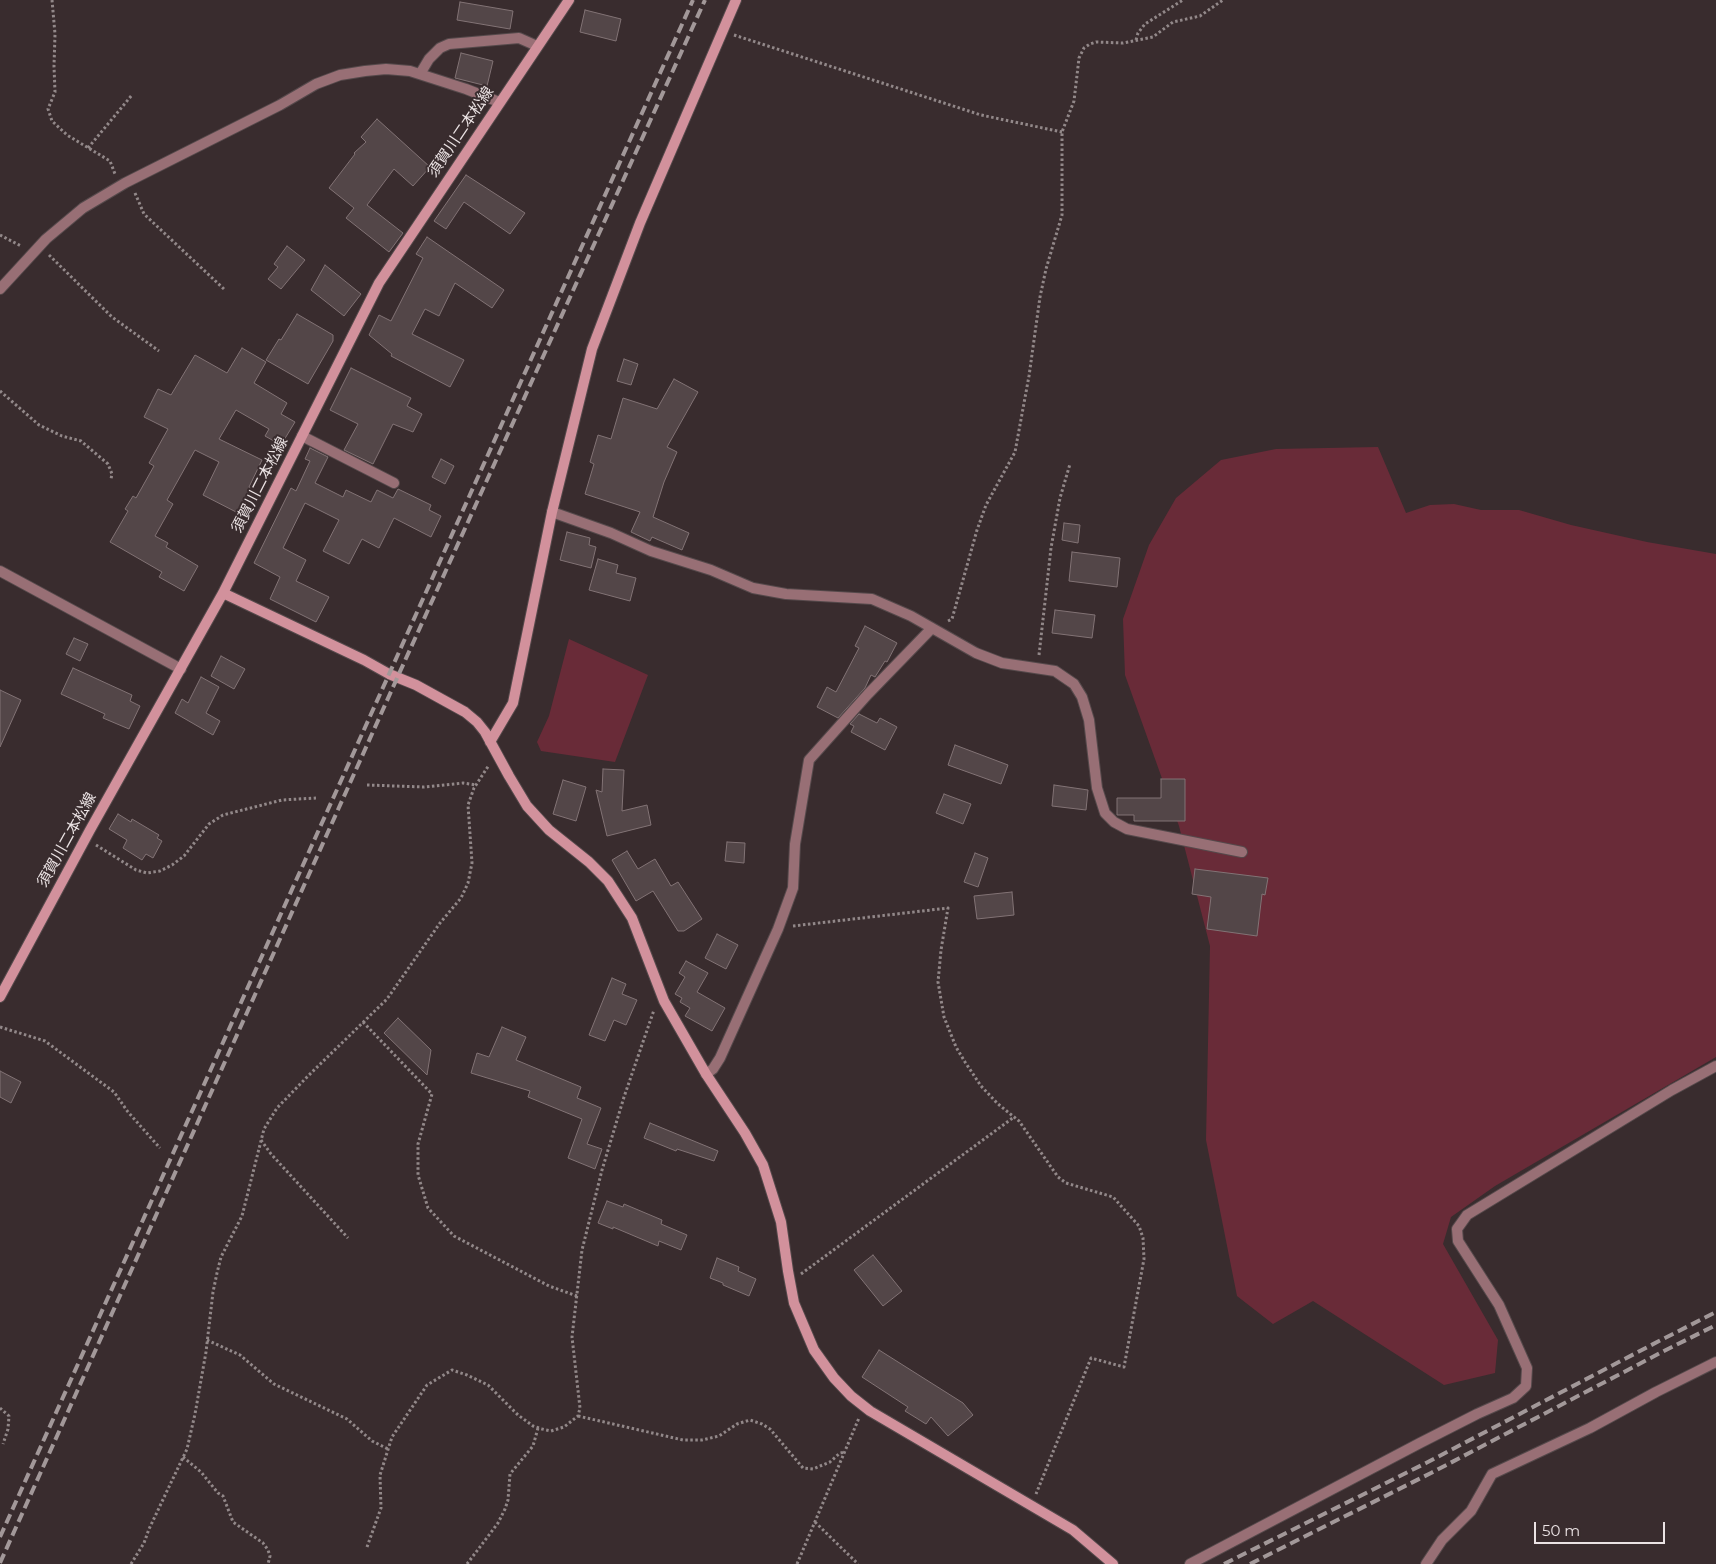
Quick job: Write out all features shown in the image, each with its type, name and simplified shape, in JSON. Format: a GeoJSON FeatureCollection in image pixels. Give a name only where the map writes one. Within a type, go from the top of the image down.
{"type":"FeatureCollection","features":[{"type":"Feature","properties":{"kind":"street","name":"須賀川二本松線"},"geometry":{"type":"LineString","coordinates":[[0,996],[85,838],[223,593],[379,283],[569,0]]}},
{"type":"Feature","properties":{"kind":"street"},"geometry":{"type":"LineString","coordinates":[[490,742],[513,703],[552,512],[592,349],[640,224],[736,0]]}},
{"type":"Feature","properties":{"kind":"street"},"geometry":{"type":"LineString","coordinates":[[420,74],[429,59],[440,48],[449,44],[519,38],[537,46]]}},
{"type":"Feature","properties":{"kind":"street"},"geometry":{"type":"LineString","coordinates":[[0,289],[40,245],[83,208],[130,180],[280,105],[316,84],[340,75],[386,69],[410,71],[499,102]]}},
{"type":"Feature","properties":{"kind":"street"},"geometry":{"type":"LineString","coordinates":[[302,436],[394,483]]}},
{"type":"Feature","properties":{"kind":"street"},"geometry":{"type":"LineString","coordinates":[[552,512],[611,533],[651,551],[711,570],[753,588],[786,594],[872,599],[911,616],[976,653],[1002,663],[1055,671],[1074,684],[1082,697],[1089,720],[1097,788],[1105,813],[1114,822],[1127,829],[1242,852]]}},
{"type":"Feature","properties":{"kind":"street"},"geometry":{"type":"LineString","coordinates":[[0,571],[181,669]]}},
{"type":"Feature","properties":{"kind":"street"},"geometry":{"type":"LineString","coordinates":[[223,593],[364,660],[389,674],[416,685],[465,712],[477,722],[527,806],[549,830],[589,862],[608,881],[632,918],[662,997],[706,1074],[745,1133],[763,1165],[781,1222],[794,1303],[814,1350],[834,1378],[870,1411],[1073,1530],[1113,1564]]}},
{"type":"Feature","properties":{"kind":"street"},"geometry":{"type":"LineString","coordinates":[[706,1074],[713,1069],[720,1058],[793,888],[795,844],[808,760],[932,628]]}},
{"type":"Feature","properties":{"kind":"street"},"geometry":{"type":"LineString","coordinates":[[1190,1564],[1420,1443],[1513,1398],[1526,1386],[1527,1368],[1499,1305],[1458,1242],[1457,1229],[1467,1215],[1672,1090],[1716,1066]]}},
{"type":"Feature","properties":{"kind":"street"},"geometry":{"type":"LineString","coordinates":[[1426,1564],[1442,1540],[1471,1511],[1492,1474],[1590,1428],[1716,1362]]}},
{"type":"Feature","properties":{"kind":"path"},"geometry":{"type":"LineString","coordinates":[[52,0],[55,34],[55,92],[48,109],[52,121],[59,128],[110,161],[119,186]]}},
{"type":"Feature","properties":{"kind":"path"},"geometry":{"type":"LineString","coordinates":[[1136,41],[1138,33],[1145,24],[1183,0]]}},
{"type":"Feature","properties":{"kind":"path"},"geometry":{"type":"LineString","coordinates":[[932,628],[952,619],[986,505],[1015,452],[1029,376],[1040,297],[1062,215],[1062,132],[1074,102],[1080,58],[1084,48],[1096,42],[1124,43],[1153,37],[1173,22],[1200,16],[1224,0]]}},
{"type":"Feature","properties":{"kind":"path"},"geometry":{"type":"LineString","coordinates":[[722,31],[981,115],[1062,132]]}},
{"type":"Feature","properties":{"kind":"path"},"geometry":{"type":"LineString","coordinates":[[88,148],[132,95]]}},
{"type":"Feature","properties":{"kind":"path"},"geometry":{"type":"LineString","coordinates":[[130,180],[144,214],[225,290]]}},
{"type":"Feature","properties":{"kind":"path"},"geometry":{"type":"LineString","coordinates":[[0,235],[32,253]]}},
{"type":"Feature","properties":{"kind":"path"},"geometry":{"type":"LineString","coordinates":[[40,245],[112,317],[159,351]]}},
{"type":"Feature","properties":{"kind":"path"},"geometry":{"type":"LineString","coordinates":[[0,391],[39,425],[62,436],[81,441],[108,464],[112,474],[111,479]]}},
{"type":"Feature","properties":{"kind":"path"},"geometry":{"type":"LineString","coordinates":[[1038,668],[1051,548],[1060,498],[1070,464]]}},
{"type":"Feature","properties":{"kind":"path"},"geometry":{"type":"LineString","coordinates":[[132,1564],[144,1543],[183,1457],[195,1414],[207,1340],[212,1292],[221,1258],[242,1216],[264,1129],[276,1108],[387,1000],[440,923],[461,898],[468,882],[472,863],[468,805],[476,784],[498,755]]}},
{"type":"Feature","properties":{"kind":"path"},"geometry":{"type":"LineString","coordinates":[[367,786],[424,788],[463,783],[476,784]]}},
{"type":"Feature","properties":{"kind":"path"},"geometry":{"type":"LineString","coordinates":[[85,838],[136,870],[147,873],[160,871],[184,856],[209,824],[224,816],[282,800],[316,798]]}},
{"type":"Feature","properties":{"kind":"path"},"geometry":{"type":"LineString","coordinates":[[780,922],[789,926],[796,926],[948,908],[938,982],[944,1017],[956,1047],[981,1086],[1014,1117],[1058,1177],[1066,1183],[1113,1197],[1139,1226],[1143,1238],[1144,1259],[1124,1367],[1091,1358],[1031,1506]]}},
{"type":"Feature","properties":{"kind":"path"},"geometry":{"type":"LineString","coordinates":[[367,1547],[381,1508],[380,1474],[392,1437],[427,1385],[452,1370],[467,1375],[488,1386],[518,1415],[533,1426],[551,1431],[564,1427],[578,1416],[580,1408],[572,1337],[582,1250],[602,1170],[624,1097],[654,1010],[662,997]]}},
{"type":"Feature","properties":{"kind":"path"},"geometry":{"type":"LineString","coordinates":[[363,1022],[432,1094],[418,1144],[418,1175],[428,1208],[454,1236],[549,1286],[577,1296]]}},
{"type":"Feature","properties":{"kind":"path"},"geometry":{"type":"LineString","coordinates":[[0,1027],[46,1041],[114,1092],[128,1112],[160,1148]]}},
{"type":"Feature","properties":{"kind":"path"},"geometry":{"type":"LineString","coordinates":[[789,1279],[801,1275],[1014,1117]]}},
{"type":"Feature","properties":{"kind":"path"},"geometry":{"type":"LineString","coordinates":[[260,1139],[271,1154],[348,1238]]}},
{"type":"Feature","properties":{"kind":"path"},"geometry":{"type":"LineString","coordinates":[[207,1340],[240,1356],[274,1384],[347,1419],[372,1441],[388,1450]]}},
{"type":"Feature","properties":{"kind":"path"},"geometry":{"type":"LineString","coordinates":[[797,1564],[864,1406]]}},
{"type":"Feature","properties":{"kind":"path"},"geometry":{"type":"LineString","coordinates":[[0,1408],[9,1416],[8,1429],[3,1444]]}},
{"type":"Feature","properties":{"kind":"path"},"geometry":{"type":"LineString","coordinates":[[578,1416],[683,1440],[702,1440],[720,1436],[737,1424],[750,1420],[770,1429],[803,1468],[813,1469],[830,1462],[840,1453],[845,1452]]}},
{"type":"Feature","properties":{"kind":"path"},"geometry":{"type":"LineString","coordinates":[[466,1564],[498,1523],[508,1500],[510,1474],[533,1446],[538,1428]]}},
{"type":"Feature","properties":{"kind":"path"},"geometry":{"type":"LineString","coordinates":[[183,1457],[201,1472],[218,1493],[223,1496],[233,1522],[262,1543],[268,1550],[270,1556],[268,1564]]}},
{"type":"Feature","properties":{"kind":"path"},"geometry":{"type":"LineString","coordinates":[[815,1522],[858,1564]]}},
{"type":"Feature","properties":{"kind":"shaded area"},"geometry":{"type":"Polygon","coordinates":[[[1378,447],[1406,513],[1430,505],[1454,504],[1481,510],[1519,510],[1571,525],[1647,542],[1716,554],[1716,1057],[1495,1186],[1451,1217],[1443,1244],[1498,1340],[1495,1373],[1444,1385],[1313,1301],[1273,1324],[1237,1296],[1206,1140],[1210,946],[1179,826],[1125,675],[1123,619],[1149,545],[1176,498],[1221,460],[1276,449],[1378,447]]]}},
{"type":"Feature","properties":{"kind":"shaded area"},"geometry":{"type":"Polygon","coordinates":[[[569,639],[648,675],[615,762],[541,751],[537,742],[549,716],[569,639]]]}},
{"type":"Feature","properties":{"kind":"building"},"geometry":{"type":"Polygon","coordinates":[[[460,2],[513,11],[510,29],[457,20],[460,2]]]}},
{"type":"Feature","properties":{"kind":"building"},"geometry":{"type":"Polygon","coordinates":[[[585,10],[621,19],[616,41],[580,32],[585,10]]]}},
{"type":"Feature","properties":{"kind":"building"},"geometry":{"type":"Polygon","coordinates":[[[461,53],[493,61],[487,86],[455,78],[461,53]]]}},
{"type":"Feature","properties":{"kind":"building"},"geometry":{"type":"Polygon","coordinates":[[[377,119],[430,167],[413,186],[394,169],[367,205],[403,233],[389,252],[346,218],[354,208],[329,188],[354,153],[366,142],[361,137],[377,119]]]}},
{"type":"Feature","properties":{"kind":"building"},"geometry":{"type":"Polygon","coordinates":[[[466,175],[525,213],[510,234],[464,202],[446,229],[434,221],[466,175]]]}},
{"type":"Feature","properties":{"kind":"building"},"geometry":{"type":"Polygon","coordinates":[[[427,237],[504,290],[492,308],[455,283],[439,316],[425,309],[412,334],[464,360],[450,387],[391,356],[392,354],[369,335],[379,315],[391,321],[423,258],[416,254],[427,237]]]}},
{"type":"Feature","properties":{"kind":"building"},"geometry":{"type":"Polygon","coordinates":[[[287,246],[305,260],[281,289],[268,279],[278,267],[274,264],[287,246]]]}},
{"type":"Feature","properties":{"kind":"building"},"geometry":{"type":"Polygon","coordinates":[[[325,265],[361,294],[344,316],[311,290],[325,265]]]}},
{"type":"Feature","properties":{"kind":"building"},"geometry":{"type":"Polygon","coordinates":[[[297,314],[333,335],[333,341],[308,384],[266,360],[297,314]]]}},
{"type":"Feature","properties":{"kind":"building"},"geometry":{"type":"Polygon","coordinates":[[[242,348],[266,362],[254,383],[287,403],[281,414],[295,422],[281,445],[265,436],[269,429],[236,410],[219,439],[262,460],[249,487],[252,489],[240,514],[203,495],[219,462],[195,450],[167,500],[173,504],[155,536],[168,543],[166,547],[198,566],[184,591],[159,577],[162,572],[110,542],[128,511],[125,509],[133,496],[136,498],[154,466],[149,463],[168,429],[144,417],[158,389],[171,395],[195,355],[227,373],[242,348]]]}},
{"type":"Feature","properties":{"kind":"building"},"geometry":{"type":"Polygon","coordinates":[[[624,359],[638,364],[631,385],[617,381],[624,359]]]}},
{"type":"Feature","properties":{"kind":"building"},"geometry":{"type":"Polygon","coordinates":[[[351,368],[411,398],[407,406],[422,414],[413,432],[393,424],[373,464],[344,450],[358,424],[330,410],[351,368]]]}},
{"type":"Feature","properties":{"kind":"building"},"geometry":{"type":"Polygon","coordinates":[[[674,379],[698,392],[667,447],[677,452],[664,482],[653,517],[689,533],[682,550],[652,537],[650,541],[631,532],[640,512],[585,494],[594,464],[590,462],[598,435],[611,439],[623,398],[657,409],[674,379]]]}},
{"type":"Feature","properties":{"kind":"building"},"geometry":{"type":"Polygon","coordinates":[[[310,448],[328,457],[315,483],[343,497],[346,490],[371,502],[377,490],[393,498],[398,489],[431,505],[429,510],[441,516],[431,537],[394,518],[379,548],[362,539],[349,564],[323,551],[339,520],[305,503],[283,548],[306,560],[296,581],[329,597],[316,622],[270,599],[280,577],[254,563],[291,488],[296,491],[310,461],[305,459],[310,448]]]}},
{"type":"Feature","properties":{"kind":"building"},"geometry":{"type":"Polygon","coordinates":[[[441,459],[454,466],[445,484],[432,477],[441,459]]]}},
{"type":"Feature","properties":{"kind":"building"},"geometry":{"type":"Polygon","coordinates":[[[1064,523],[1080,525],[1078,543],[1062,540],[1064,523]]]}},
{"type":"Feature","properties":{"kind":"building"},"geometry":{"type":"Polygon","coordinates":[[[567,532],[590,538],[589,545],[596,547],[591,568],[560,560],[567,532]]]}},
{"type":"Feature","properties":{"kind":"building"},"geometry":{"type":"Polygon","coordinates":[[[1072,552],[1120,558],[1117,587],[1069,581],[1072,552]]]}},
{"type":"Feature","properties":{"kind":"building"},"geometry":{"type":"Polygon","coordinates":[[[598,559],[618,565],[616,573],[636,578],[630,601],[589,590],[598,559]]]}},
{"type":"Feature","properties":{"kind":"building"},"geometry":{"type":"Polygon","coordinates":[[[1055,610],[1095,615],[1092,638],[1052,633],[1055,610]]]}},
{"type":"Feature","properties":{"kind":"building"},"geometry":{"type":"Polygon","coordinates":[[[865,626],[897,643],[887,662],[885,661],[875,677],[871,675],[865,688],[838,718],[817,707],[827,687],[836,692],[859,648],[855,646],[865,626]]]}},
{"type":"Feature","properties":{"kind":"building"},"geometry":{"type":"Polygon","coordinates":[[[74,638],[88,644],[80,661],[66,654],[74,638]]]}},
{"type":"Feature","properties":{"kind":"building"},"geometry":{"type":"Polygon","coordinates":[[[221,656],[245,669],[234,689],[211,676],[221,656]]]}},
{"type":"Feature","properties":{"kind":"building"},"geometry":{"type":"Polygon","coordinates":[[[73,668],[132,695],[130,701],[140,706],[129,729],[103,718],[105,714],[61,694],[73,668]]]}},
{"type":"Feature","properties":{"kind":"building"},"geometry":{"type":"Polygon","coordinates":[[[201,677],[219,687],[206,713],[220,721],[213,735],[175,713],[182,699],[188,703],[201,677]]]}},
{"type":"Feature","properties":{"kind":"building"},"geometry":{"type":"Polygon","coordinates":[[[0,690],[21,700],[0,747],[0,690]]]}},
{"type":"Feature","properties":{"kind":"building"},"geometry":{"type":"Polygon","coordinates":[[[859,714],[877,723],[880,718],[897,727],[885,750],[851,732],[854,726],[850,724],[859,714]]]}},
{"type":"Feature","properties":{"kind":"building"},"geometry":{"type":"Polygon","coordinates":[[[955,745],[1008,765],[1001,784],[948,765],[955,745]]]}},
{"type":"Feature","properties":{"kind":"building"},"geometry":{"type":"Polygon","coordinates":[[[603,769],[624,770],[622,811],[647,805],[651,825],[607,836],[596,790],[602,792],[603,769]]]}},
{"type":"Feature","properties":{"kind":"building"},"geometry":{"type":"Polygon","coordinates":[[[1161,779],[1185,779],[1185,821],[1134,821],[1134,815],[1117,815],[1117,798],[1161,798],[1161,779]]]}},
{"type":"Feature","properties":{"kind":"building"},"geometry":{"type":"Polygon","coordinates":[[[563,780],[586,787],[576,821],[553,814],[563,780]]]}},
{"type":"Feature","properties":{"kind":"building"},"geometry":{"type":"Polygon","coordinates":[[[1054,785],[1088,790],[1086,810],[1052,806],[1054,785]]]}},
{"type":"Feature","properties":{"kind":"building"},"geometry":{"type":"Polygon","coordinates":[[[944,794],[971,804],[963,824],[936,813],[944,794]]]}},
{"type":"Feature","properties":{"kind":"building"},"geometry":{"type":"Polygon","coordinates":[[[118,814],[131,822],[132,819],[159,835],[157,838],[162,841],[153,858],[146,854],[142,860],[123,848],[127,840],[109,829],[118,814]]]}},
{"type":"Feature","properties":{"kind":"building"},"geometry":{"type":"Polygon","coordinates":[[[727,842],[745,843],[744,863],[725,861],[727,842]]]}},
{"type":"Feature","properties":{"kind":"building"},"geometry":{"type":"Polygon","coordinates":[[[627,851],[638,869],[655,859],[671,886],[678,882],[702,919],[684,931],[678,931],[653,891],[636,901],[612,860],[627,851]]]}},
{"type":"Feature","properties":{"kind":"building"},"geometry":{"type":"Polygon","coordinates":[[[975,853],[988,858],[978,887],[964,882],[975,853]]]}},
{"type":"Feature","properties":{"kind":"building"},"geometry":{"type":"Polygon","coordinates":[[[1195,869],[1268,878],[1265,895],[1262,894],[1257,936],[1207,929],[1211,897],[1192,894],[1195,869]]]}},
{"type":"Feature","properties":{"kind":"building"},"geometry":{"type":"Polygon","coordinates":[[[1012,892],[1014,915],[977,919],[974,896],[1012,892]]]}},
{"type":"Feature","properties":{"kind":"building"},"geometry":{"type":"Polygon","coordinates":[[[717,934],[738,945],[726,969],[705,958],[717,934]]]}},
{"type":"Feature","properties":{"kind":"building"},"geometry":{"type":"Polygon","coordinates":[[[686,961],[708,973],[697,992],[725,1008],[712,1031],[685,1016],[690,1008],[680,1002],[682,998],[675,994],[685,977],[679,973],[686,961]]]}},
{"type":"Feature","properties":{"kind":"building"},"geometry":{"type":"Polygon","coordinates":[[[612,978],[626,984],[622,994],[637,1000],[626,1025],[614,1020],[605,1041],[589,1035],[612,978]]]}},
{"type":"Feature","properties":{"kind":"building"},"geometry":{"type":"Polygon","coordinates":[[[398,1018],[431,1050],[427,1075],[384,1033],[398,1018]]]}},
{"type":"Feature","properties":{"kind":"building"},"geometry":{"type":"Polygon","coordinates":[[[502,1027],[526,1037],[516,1060],[581,1087],[577,1098],[601,1108],[587,1144],[602,1149],[595,1169],[568,1158],[582,1119],[528,1097],[530,1091],[471,1073],[477,1053],[489,1057],[502,1027]]]}},
{"type":"Feature","properties":{"kind":"building"},"geometry":{"type":"Polygon","coordinates":[[[0,1071],[21,1082],[11,1103],[0,1097],[0,1071]]]}},
{"type":"Feature","properties":{"kind":"building"},"geometry":{"type":"Polygon","coordinates":[[[650,1123],[718,1151],[714,1161],[677,1149],[676,1151],[644,1138],[650,1123]]]}},
{"type":"Feature","properties":{"kind":"building"},"geometry":{"type":"Polygon","coordinates":[[[607,1201],[623,1207],[624,1204],[662,1220],[661,1224],[687,1235],[681,1250],[659,1241],[658,1246],[613,1227],[613,1229],[598,1223],[607,1201]]]}},
{"type":"Feature","properties":{"kind":"building"},"geometry":{"type":"Polygon","coordinates":[[[873,1255],[902,1291],[883,1306],[854,1270],[873,1255]]]}},
{"type":"Feature","properties":{"kind":"building"},"geometry":{"type":"Polygon","coordinates":[[[717,1258],[739,1267],[738,1271],[756,1279],[749,1296],[710,1278],[717,1258]]]}},
{"type":"Feature","properties":{"kind":"building"},"geometry":{"type":"Polygon","coordinates":[[[879,1350],[963,1403],[973,1415],[948,1436],[931,1417],[926,1424],[905,1411],[908,1407],[862,1377],[879,1350]]]}},
{"type":"Feature","properties":{"kind":"railway"},"geometry":{"type":"LineString","coordinates":[[0,1537],[693,0]]}},
{"type":"Feature","properties":{"kind":"railway"},"geometry":{"type":"LineString","coordinates":[[0,1563],[398,676],[705,0]]}},
{"type":"Feature","properties":{"kind":"railway"},"geometry":{"type":"LineString","coordinates":[[1224,1564],[1426,1463],[1716,1312]]}},
{"type":"Feature","properties":{"kind":"railway"},"geometry":{"type":"LineString","coordinates":[[1250,1564],[1431,1473],[1716,1325]]}}]}
